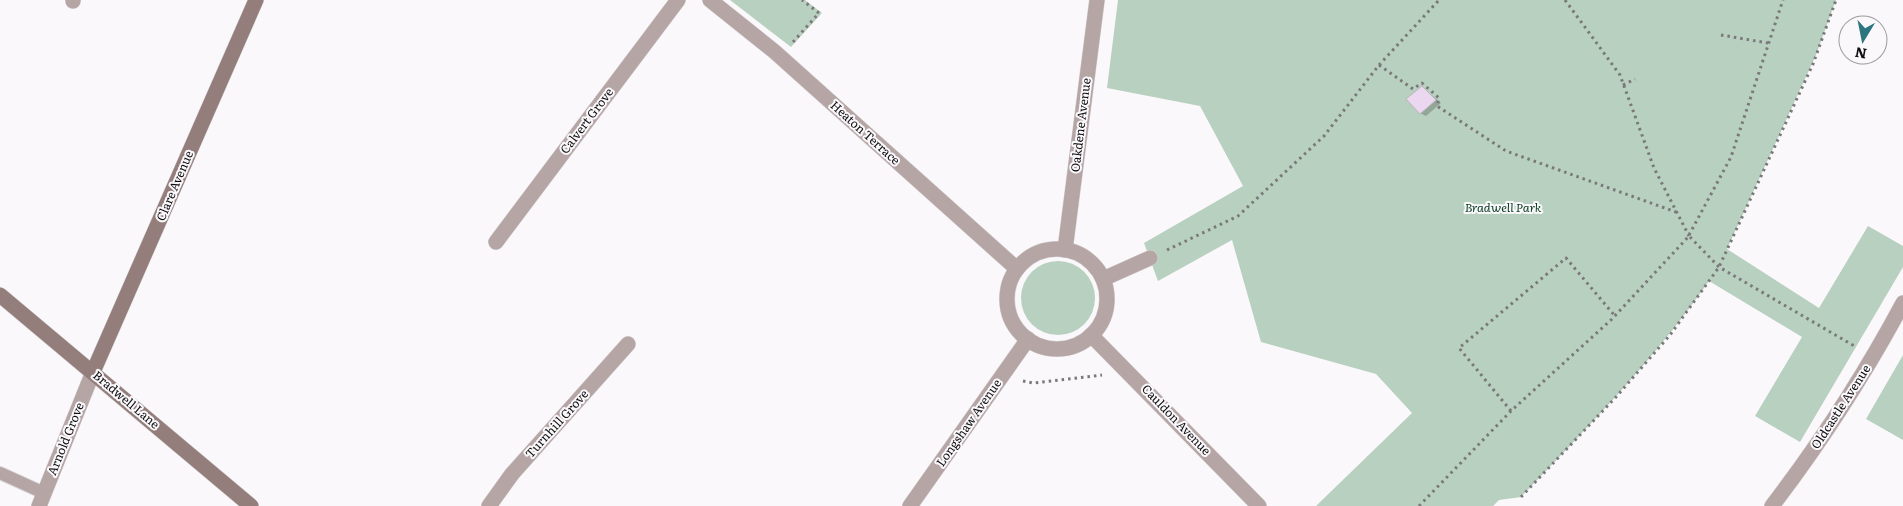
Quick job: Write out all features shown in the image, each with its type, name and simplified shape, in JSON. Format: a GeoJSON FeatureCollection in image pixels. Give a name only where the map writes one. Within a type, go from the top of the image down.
{"type":"FeatureCollection","features":[{"type":"Feature","properties":{"kind":"street","name":"Clare Avenue"},"geometry":{"type":"LineString","coordinates":[[93,372],[256,0]]}},
{"type":"Feature","properties":{"kind":"street","name":"Calvert Grove"},"geometry":{"type":"LineString","coordinates":[[496,242],[678,0]]}},
{"type":"Feature","properties":{"kind":"street","name":"Heaton Terrace"},"geometry":{"type":"LineString","coordinates":[[710,0],[775,52],[1017,269]]}},
{"type":"Feature","properties":{"kind":"street","name":"Oakdene Avenue"},"geometry":{"type":"LineString","coordinates":[[1065,250],[1097,0]]}},
{"type":"Feature","properties":{"kind":"street"},"geometry":{"type":"LineString","coordinates":[[1065,250],[1082,255],[1092,262],[1103,279],[1107,299],[1106,311],[1098,327],[1091,335],[1078,344],[1066,348],[1049,348],[1028,339],[1012,322],[1008,311],[1007,294],[1017,269],[1030,257],[1042,251],[1065,250]]}},
{"type":"Feature","properties":{"kind":"street"},"geometry":{"type":"LineString","coordinates":[[1103,279],[1150,258]]}},
{"type":"Feature","properties":{"kind":"street","name":"Bradwell Lane"},"geometry":{"type":"LineString","coordinates":[[0,294],[251,506]]}},
{"type":"Feature","properties":{"kind":"street","name":"Oldcastle Avenue"},"geometry":{"type":"LineString","coordinates":[[1772,506],[1800,469],[1874,358],[1903,303]]}},
{"type":"Feature","properties":{"kind":"street","name":"Cauldon Avenue"},"geometry":{"type":"LineString","coordinates":[[1091,335],[1120,362],[1259,506]]}},
{"type":"Feature","properties":{"kind":"street","name":"Longshaw Avenue"},"geometry":{"type":"LineString","coordinates":[[910,506],[1028,339]]}},
{"type":"Feature","properties":{"kind":"street","name":"Turnhill Grove"},"geometry":{"type":"LineString","coordinates":[[489,506],[512,474],[628,344]]}},
{"type":"Feature","properties":{"kind":"street","name":"Arnold Grove"},"geometry":{"type":"LineString","coordinates":[[42,499],[93,372]]}},
{"type":"Feature","properties":{"kind":"lane"},"geometry":{"type":"LineString","coordinates":[[0,473],[42,499]]}},
{"type":"Feature","properties":{"kind":"path"},"geometry":{"type":"LineString","coordinates":[[789,46],[819,13],[802,0]]}},
{"type":"Feature","properties":{"kind":"path"},"geometry":{"type":"LineString","coordinates":[[1150,258],[1238,216],[1324,136],[1379,65],[1439,0]]}},
{"type":"Feature","properties":{"kind":"path"},"geometry":{"type":"LineString","coordinates":[[1566,0],[1620,75],[1654,168],[1689,236],[1718,267],[1874,358]]}},
{"type":"Feature","properties":{"kind":"path"},"geometry":{"type":"LineString","coordinates":[[1419,506],[1511,411],[1615,316],[1689,236],[1731,157],[1783,0]]}},
{"type":"Feature","properties":{"kind":"path"},"geometry":{"type":"LineString","coordinates":[[1520,498],[1616,397],[1670,335],[1718,267],[1813,64],[1836,0]]}},
{"type":"Feature","properties":{"kind":"path"},"geometry":{"type":"LineString","coordinates":[[1721,35],[1768,42]]}},
{"type":"Feature","properties":{"kind":"path"},"geometry":{"type":"LineString","coordinates":[[1379,65],[1413,89],[1422,83],[1439,98],[1437,106],[1506,151],[1676,212]]}},
{"type":"Feature","properties":{"kind":"path"},"geometry":{"type":"LineString","coordinates":[[1623,85],[1635,78]]}},
{"type":"Feature","properties":{"kind":"path"},"geometry":{"type":"LineString","coordinates":[[1511,411],[1459,348],[1566,258],[1615,316]]}},
{"type":"Feature","properties":{"kind":"path"},"geometry":{"type":"LineString","coordinates":[[1006,370],[1022,380],[1033,382],[1106,374],[1120,362]]}},
{"type":"Feature","properties":{"kind":"green space"},"geometry":{"type":"Polygon","coordinates":[[[730,0],[805,0],[822,13],[791,47],[730,0]]]}},
{"type":"Feature","properties":{"kind":"green space","name":"Bradwell Park"},"geometry":{"type":"Polygon","coordinates":[[[1118,0],[1836,0],[1816,55],[1727,249],[1819,308],[1868,226],[1903,246],[1903,267],[1800,442],[1755,416],[1802,337],[1709,281],[1643,366],[1521,497],[1499,500],[1493,506],[1316,506],[1412,413],[1376,374],[1261,342],[1232,240],[1158,281],[1144,243],[1243,186],[1200,106],[1107,88],[1118,0]]]}},
{"type":"Feature","properties":{"kind":"green space"},"geometry":{"type":"Polygon","coordinates":[[[1051,261],[1065,261],[1079,267],[1089,277],[1095,291],[1095,305],[1089,319],[1079,329],[1065,335],[1051,335],[1037,329],[1027,319],[1021,305],[1021,291],[1027,277],[1037,267],[1051,261]]]}},
{"type":"Feature","properties":{"kind":"green space"},"geometry":{"type":"Polygon","coordinates":[[[1903,355],[1903,440],[1866,419],[1903,355]]]}},
{"type":"Feature","properties":{"kind":"building"},"geometry":{"type":"Polygon","coordinates":[[[1422,86],[1436,100],[1420,114],[1406,99],[1422,86]]]}}]}
